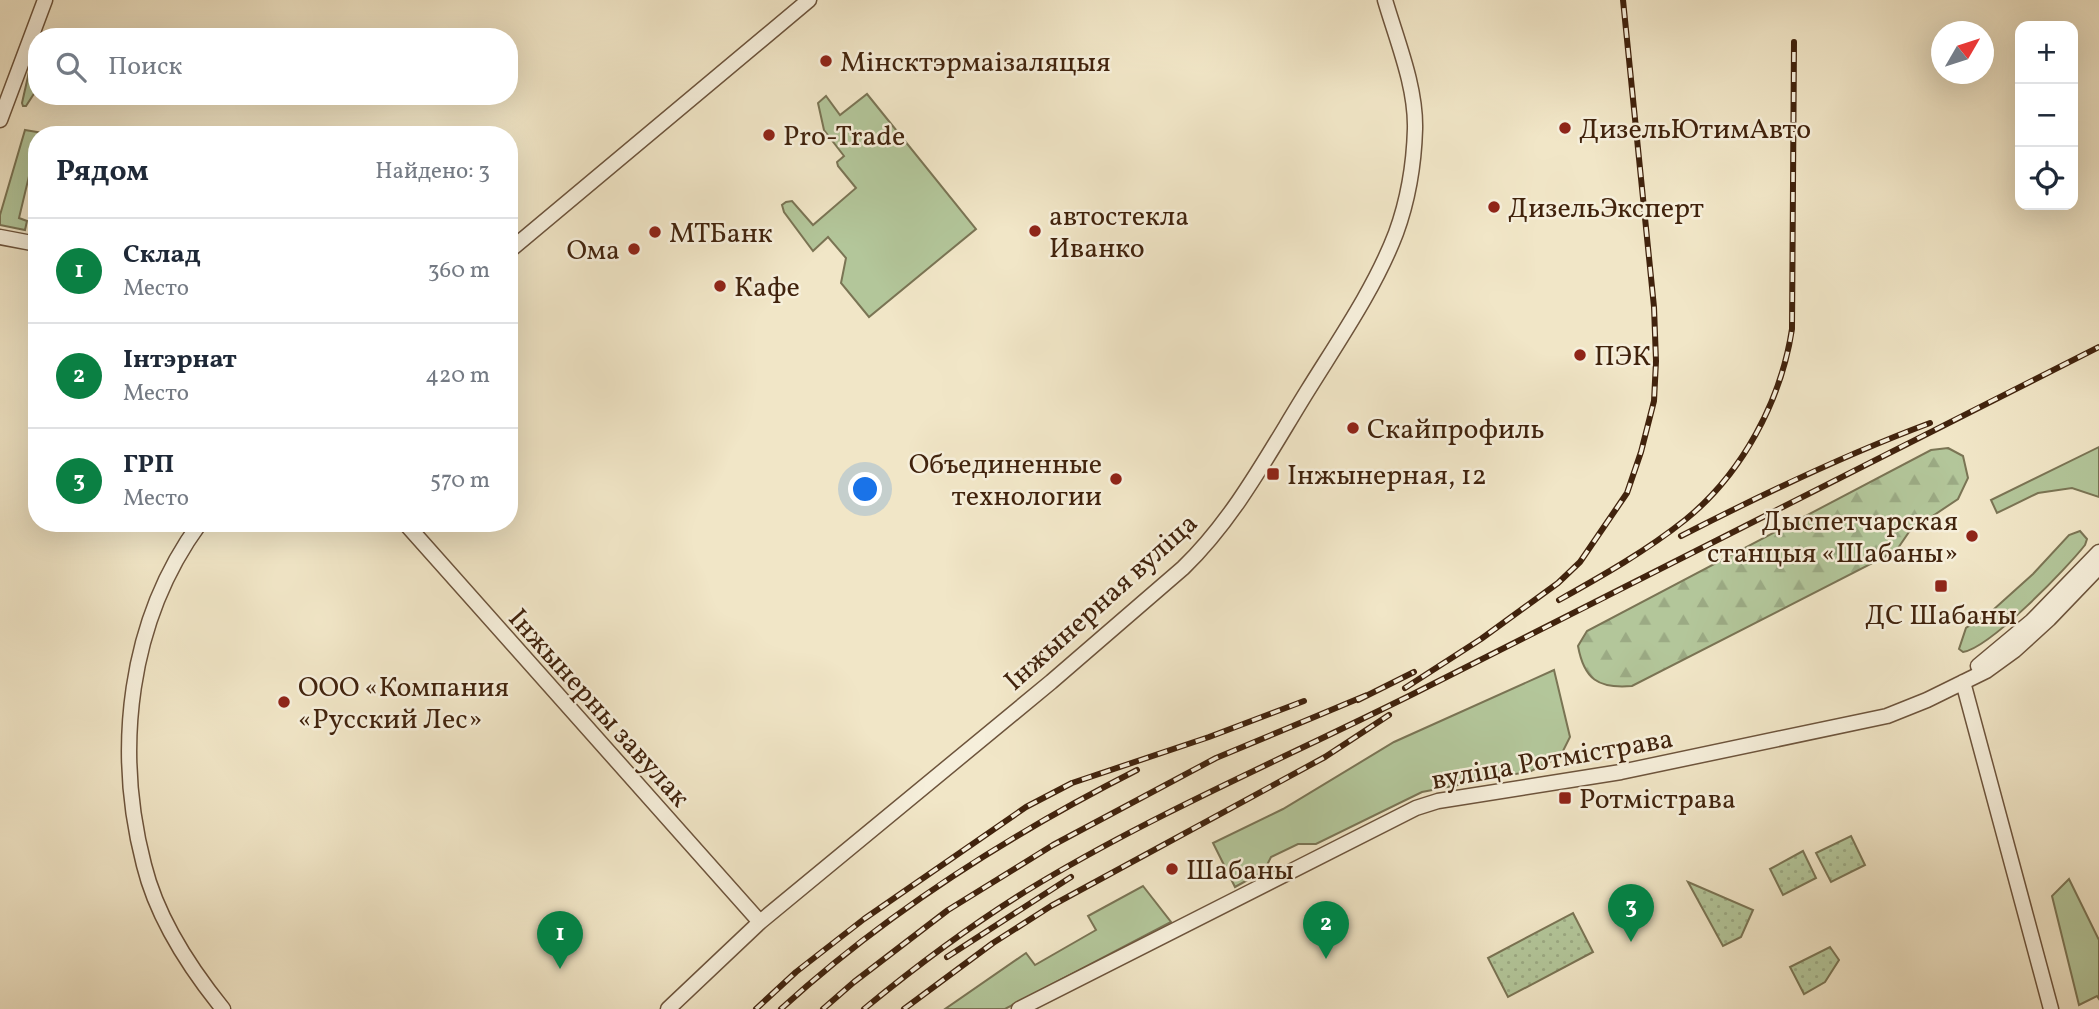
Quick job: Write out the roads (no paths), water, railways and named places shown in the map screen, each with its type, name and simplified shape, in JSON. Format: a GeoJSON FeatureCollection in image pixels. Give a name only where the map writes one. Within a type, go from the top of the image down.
{"type":"FeatureCollection","features":[{"type":"Feature","properties":{"kind":"street"},"geometry":{"type":"LineString","coordinates":[[34,28],[44,0]]}},
{"type":"Feature","properties":{"kind":"street"},"geometry":{"type":"LineString","coordinates":[[518,243],[809,0]]}},
{"type":"Feature","properties":{"kind":"street","name":"Інжынерная вуліца"},"geometry":{"type":"LineString","coordinates":[[668,1009],[760,922],[1051,682],[1164,585],[1198,554],[1231,512],[1360,303],[1386,256],[1402,215],[1414,150],[1415,115],[1405,66],[1385,0]]}},
{"type":"Feature","properties":{"kind":"street"},"geometry":{"type":"LineString","coordinates":[[0,120],[28,44]]}},
{"type":"Feature","properties":{"kind":"street"},"geometry":{"type":"LineString","coordinates":[[0,237],[28,242]]}},
{"type":"Feature","properties":{"kind":"street"},"geometry":{"type":"LineString","coordinates":[[194,532],[171,570],[146,632],[132,700],[129,781],[144,867],[162,914],[175,941],[223,1009]]}},
{"type":"Feature","properties":{"kind":"street","name":"Інжынерны завулак"},"geometry":{"type":"LineString","coordinates":[[413,532],[760,922]]}},
{"type":"Feature","properties":{"kind":"street","name":"вуліца Ротмістрава"},"geometry":{"type":"LineString","coordinates":[[1963,682],[1980,663],[2032,621],[2099,552]]}},
{"type":"Feature","properties":{"kind":"street","name":"вуліца Ротмістрава"},"geometry":{"type":"LineString","coordinates":[[1019,1009],[1416,808],[1437,801],[1621,772],[1888,716],[1986,671],[2049,620],[2099,567]]}},
{"type":"Feature","properties":{"kind":"street"},"geometry":{"type":"LineString","coordinates":[[1963,682],[2051,1009]]}},
{"type":"Feature","properties":{"kind":"railway"},"geometry":{"type":"LineString","coordinates":[[1405,688],[1481,639],[1558,583],[1580,562],[1627,493],[1641,452],[1654,401],[1654,307],[1623,0]]}},
{"type":"Feature","properties":{"kind":"railway"},"geometry":{"type":"LineString","coordinates":[[1559,600],[1655,542],[1706,502],[1741,458],[1756,434],[1779,383],[1792,329],[1794,42]]}},
{"type":"Feature","properties":{"kind":"railway"},"geometry":{"type":"LineString","coordinates":[[864,1009],[928,958],[995,911],[1132,831],[1413,694],[2099,347]]}},
{"type":"Feature","properties":{"kind":"railway"},"geometry":{"type":"LineString","coordinates":[[1681,536],[1804,476],[1930,423]]}},
{"type":"Feature","properties":{"kind":"railway"},"geometry":{"type":"LineString","coordinates":[[1358,700],[1414,672]]}},
{"type":"Feature","properties":{"kind":"railway"},"geometry":{"type":"LineString","coordinates":[[823,1009],[948,910],[1053,845],[1216,758],[1367,695]]}},
{"type":"Feature","properties":{"kind":"railway"},"geometry":{"type":"LineString","coordinates":[[756,1009],[796,972],[864,919],[1026,807],[1072,783],[1209,737],[1304,701]]}},
{"type":"Feature","properties":{"kind":"railway"},"geometry":{"type":"LineString","coordinates":[[904,1009],[993,943],[1051,906],[1325,757],[1389,715]]}},
{"type":"Feature","properties":{"kind":"railway"},"geometry":{"type":"LineString","coordinates":[[781,1009],[863,940],[906,908],[1042,821],[1137,770]]}},
{"type":"Feature","properties":{"kind":"railway"},"geometry":{"type":"LineString","coordinates":[[947,957],[1071,877]]}},
{"type":"Feature","properties":{"kind":"place","name":"Мінсктэрмаізаляцыя"},"geometry":{"type":"Point","coordinates":[826,61]}},
{"type":"Feature","properties":{"kind":"place","name":"ДизельЮтимАвто"},"geometry":{"type":"Point","coordinates":[1565,128]}},
{"type":"Feature","properties":{"kind":"place","name":"Pro-Trade"},"geometry":{"type":"Point","coordinates":[769,135]}},
{"type":"Feature","properties":{"kind":"place","name":"ДизельЭксперт"},"geometry":{"type":"Point","coordinates":[1494,207]}},
{"type":"Feature","properties":{"kind":"place","name":"автостекла Иванко"},"geometry":{"type":"Point","coordinates":[1035,231]}},
{"type":"Feature","properties":{"kind":"place","name":"МТБанк"},"geometry":{"type":"Point","coordinates":[655,232]}},
{"type":"Feature","properties":{"kind":"place","name":"Ома"},"geometry":{"type":"Point","coordinates":[634,249]}},
{"type":"Feature","properties":{"kind":"place","name":"Кафе"},"geometry":{"type":"Point","coordinates":[720,286]}},
{"type":"Feature","properties":{"kind":"place","name":"ПЭК"},"geometry":{"type":"Point","coordinates":[1580,355]}},
{"type":"Feature","properties":{"kind":"place","name":"Скайпрофиль"},"geometry":{"type":"Point","coordinates":[1353,428]}},
{"type":"Feature","properties":{"kind":"place","name":"Інжынерная, 12"},"geometry":{"type":"Point","coordinates":[1273,474]}},
{"type":"Feature","properties":{"kind":"place","name":"Объединенные технологии"},"geometry":{"type":"Point","coordinates":[1116,479]}},
{"type":"Feature","properties":{"kind":"place","name":"Дыспетчарская станцыя «Шабаны»"},"geometry":{"type":"Point","coordinates":[1972,536]}},
{"type":"Feature","properties":{"kind":"place","name":"ДС Шабаны"},"geometry":{"type":"Point","coordinates":[1941,586]}},
{"type":"Feature","properties":{"kind":"place","name":"ООО «Компания «Русский Лес»"},"geometry":{"type":"Point","coordinates":[284,702]}},
{"type":"Feature","properties":{"kind":"place","name":"Ротмістрава"},"geometry":{"type":"Point","coordinates":[1565,798]}},
{"type":"Feature","properties":{"kind":"place","name":"Шабаны"},"geometry":{"type":"Point","coordinates":[1172,869]}},
{"type":"Feature","properties":{"kind":"place","name":"ГРП"},"geometry":{"type":"Point","coordinates":[1631,942]}},
{"type":"Feature","properties":{"kind":"place","name":"Інтэрнат"},"geometry":{"type":"Point","coordinates":[1326,959]}},
{"type":"Feature","properties":{"kind":"place","name":"Склад"},"geometry":{"type":"Point","coordinates":[560,969]}}]}
